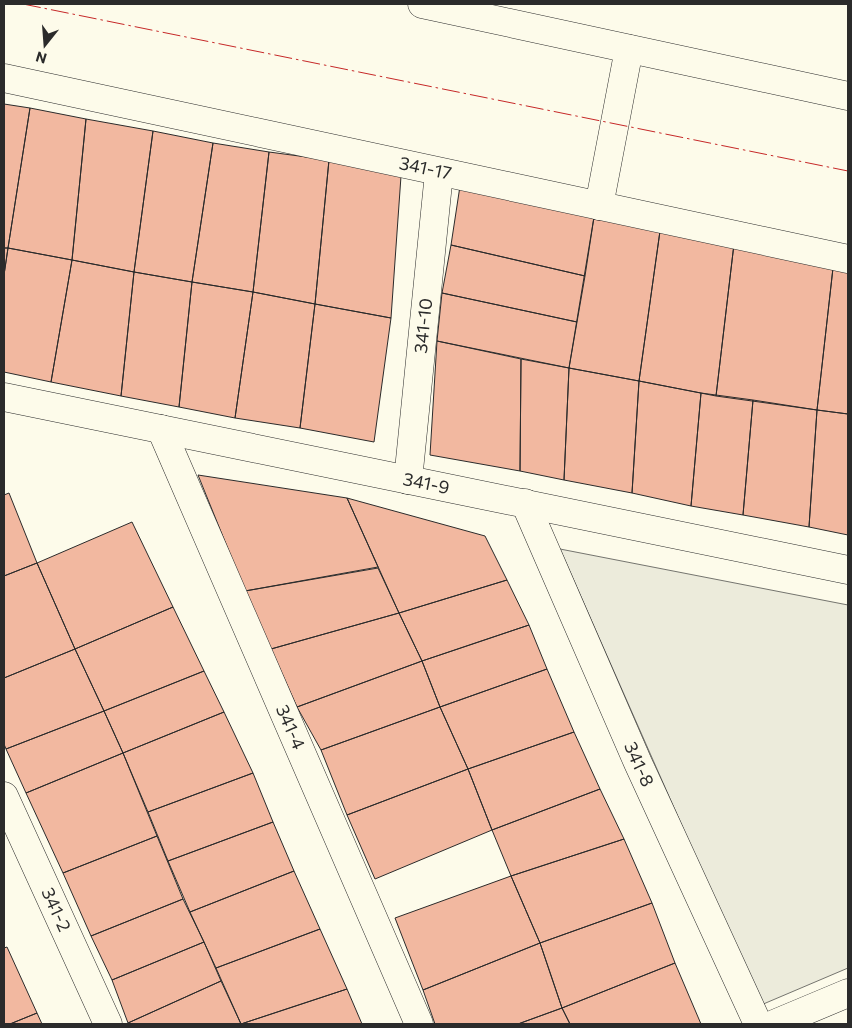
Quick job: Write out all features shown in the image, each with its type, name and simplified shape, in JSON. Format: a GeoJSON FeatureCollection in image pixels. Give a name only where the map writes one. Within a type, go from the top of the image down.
{"type":"FeatureCollection","features":[{"type":"Feature","properties":{"kind":"street"},"geometry":{"type":"LineString","coordinates":[[422,4],[848,96]]}},
{"type":"Feature","properties":{"kind":"street"},"geometry":{"type":"LineString","coordinates":[[599,206],[628,49]]}},
{"type":"Feature","properties":{"kind":"street","name":"341-17"},"geometry":{"type":"LineString","coordinates":[[4,78],[848,259]]}},
{"type":"Feature","properties":{"kind":"street","name":"341-10"},"geometry":{"type":"LineString","coordinates":[[408,480],[439,172]]}},
{"type":"Feature","properties":{"kind":"street","name":"341-9"},"geometry":{"type":"LineString","coordinates":[[4,397],[848,570]]}},
{"type":"Feature","properties":{"kind":"street","name":"341-4"},"geometry":{"type":"LineString","coordinates":[[161,429],[419,1024]]}},
{"type":"Feature","properties":{"kind":"street","name":"341-8"},"geometry":{"type":"LineString","coordinates":[[524,503],[638,763],[758,1024]]}},
{"type":"Feature","properties":{"kind":"street","name":"341-2"},"geometry":{"type":"LineString","coordinates":[[4,796],[108,1024]]}},
{"type":"Feature","properties":{"kind":"street"},"geometry":{"type":"LineString","coordinates":[[774,1024],[848,993]]}},
{"type":"Feature","properties":{"kind":"shaded area"},"geometry":{"type":"Polygon","coordinates":[[[560,549],[848,605],[848,968],[761,1005],[560,549]]]}},
{"type":"Feature","properties":{"kind":"building"},"geometry":{"type":"Polygon","coordinates":[[[4,104],[30,108],[8,248],[4,248],[4,104]]]}},
{"type":"Feature","properties":{"kind":"building"},"geometry":{"type":"Polygon","coordinates":[[[30,108],[86,119],[72,260],[8,248],[30,108]]]}},
{"type":"Feature","properties":{"kind":"building"},"geometry":{"type":"Polygon","coordinates":[[[86,119],[153,131],[134,272],[72,260],[86,119]]]}},
{"type":"Feature","properties":{"kind":"building"},"geometry":{"type":"Polygon","coordinates":[[[153,131],[213,143],[192,282],[134,272],[153,131]]]}},
{"type":"Feature","properties":{"kind":"building"},"geometry":{"type":"Polygon","coordinates":[[[213,143],[269,152],[253,292],[192,282],[213,143]]]}},
{"type":"Feature","properties":{"kind":"building"},"geometry":{"type":"Polygon","coordinates":[[[269,152],[329,160],[315,304],[253,292],[269,152]]]}},
{"type":"Feature","properties":{"kind":"building"},"geometry":{"type":"Polygon","coordinates":[[[329,160],[401,176],[391,318],[315,304],[329,160]]]}},
{"type":"Feature","properties":{"kind":"building"},"geometry":{"type":"Polygon","coordinates":[[[460,186],[594,217],[585,276],[451,245],[460,186]]]}},
{"type":"Feature","properties":{"kind":"building"},"geometry":{"type":"Polygon","coordinates":[[[594,217],[660,231],[639,381],[569,368],[594,217]]]}},
{"type":"Feature","properties":{"kind":"building"},"geometry":{"type":"Polygon","coordinates":[[[660,231],[734,244],[716,396],[639,381],[660,231]]]}},
{"type":"Feature","properties":{"kind":"building"},"geometry":{"type":"Polygon","coordinates":[[[734,244],[834,259],[817,410],[716,396],[734,244]]]}},
{"type":"Feature","properties":{"kind":"building"},"geometry":{"type":"Polygon","coordinates":[[[451,245],[585,276],[577,322],[442,293],[451,245]]]}},
{"type":"Feature","properties":{"kind":"building"},"geometry":{"type":"Polygon","coordinates":[[[4,248],[8,248],[4,275],[4,248]]]}},
{"type":"Feature","properties":{"kind":"building"},"geometry":{"type":"Polygon","coordinates":[[[8,248],[72,260],[51,382],[4,372],[4,275],[8,248]]]}},
{"type":"Feature","properties":{"kind":"building"},"geometry":{"type":"Polygon","coordinates":[[[834,259],[848,262],[848,414],[817,410],[834,259]]]}},
{"type":"Feature","properties":{"kind":"building"},"geometry":{"type":"Polygon","coordinates":[[[72,260],[134,272],[121,396],[51,382],[72,260]]]}},
{"type":"Feature","properties":{"kind":"building"},"geometry":{"type":"Polygon","coordinates":[[[134,272],[192,282],[179,407],[121,396],[134,272]]]}},
{"type":"Feature","properties":{"kind":"building"},"geometry":{"type":"Polygon","coordinates":[[[192,282],[253,292],[235,418],[179,407],[192,282]]]}},
{"type":"Feature","properties":{"kind":"building"},"geometry":{"type":"Polygon","coordinates":[[[253,292],[315,304],[300,428],[235,418],[253,292]]]}},
{"type":"Feature","properties":{"kind":"building"},"geometry":{"type":"Polygon","coordinates":[[[442,293],[577,322],[569,368],[437,341],[442,293]]]}},
{"type":"Feature","properties":{"kind":"building"},"geometry":{"type":"Polygon","coordinates":[[[315,304],[391,318],[374,442],[300,428],[315,304]]]}},
{"type":"Feature","properties":{"kind":"building"},"geometry":{"type":"Polygon","coordinates":[[[437,341],[521,359],[520,471],[430,455],[437,341]]]}},
{"type":"Feature","properties":{"kind":"building"},"geometry":{"type":"Polygon","coordinates":[[[521,359],[569,368],[564,480],[520,471],[521,359]]]}},
{"type":"Feature","properties":{"kind":"building"},"geometry":{"type":"Polygon","coordinates":[[[569,368],[639,381],[632,493],[564,480],[569,368]]]}},
{"type":"Feature","properties":{"kind":"building"},"geometry":{"type":"Polygon","coordinates":[[[639,381],[701,393],[691,506],[632,493],[639,381]]]}},
{"type":"Feature","properties":{"kind":"building"},"geometry":{"type":"Polygon","coordinates":[[[701,393],[753,400],[743,515],[691,506],[701,393]]]}},
{"type":"Feature","properties":{"kind":"building"},"geometry":{"type":"Polygon","coordinates":[[[753,400],[817,410],[809,527],[743,515],[753,400]]]}},
{"type":"Feature","properties":{"kind":"building"},"geometry":{"type":"Polygon","coordinates":[[[817,410],[848,414],[848,535],[809,527],[817,410]]]}},
{"type":"Feature","properties":{"kind":"building"},"geometry":{"type":"Polygon","coordinates":[[[198,475],[347,498],[378,567],[245,591],[198,475]]]}},
{"type":"Feature","properties":{"kind":"building"},"geometry":{"type":"Polygon","coordinates":[[[9,493],[37,563],[4,576],[4,495],[9,493]]]}},
{"type":"Feature","properties":{"kind":"building"},"geometry":{"type":"Polygon","coordinates":[[[347,498],[485,536],[507,580],[399,613],[347,498]]]}},
{"type":"Feature","properties":{"kind":"building"},"geometry":{"type":"Polygon","coordinates":[[[132,522],[173,607],[75,649],[37,563],[132,522]]]}},
{"type":"Feature","properties":{"kind":"building"},"geometry":{"type":"Polygon","coordinates":[[[37,563],[75,649],[4,678],[4,576],[37,563]]]}},
{"type":"Feature","properties":{"kind":"building"},"geometry":{"type":"Polygon","coordinates":[[[378,568],[399,613],[271,649],[245,591],[378,568]]]}},
{"type":"Feature","properties":{"kind":"building"},"geometry":{"type":"Polygon","coordinates":[[[507,580],[529,625],[422,661],[399,613],[507,580]]]}},
{"type":"Feature","properties":{"kind":"building"},"geometry":{"type":"Polygon","coordinates":[[[173,607],[204,671],[104,711],[75,649],[173,607]]]}},
{"type":"Feature","properties":{"kind":"building"},"geometry":{"type":"Polygon","coordinates":[[[399,613],[422,661],[297,707],[271,649],[399,613]]]}},
{"type":"Feature","properties":{"kind":"building"},"geometry":{"type":"Polygon","coordinates":[[[529,625],[547,669],[440,707],[422,661],[529,625]]]}},
{"type":"Feature","properties":{"kind":"building"},"geometry":{"type":"Polygon","coordinates":[[[75,649],[104,711],[6,749],[4,744],[4,678],[75,649]]]}},
{"type":"Feature","properties":{"kind":"building"},"geometry":{"type":"Polygon","coordinates":[[[422,661],[440,707],[321,750],[297,707],[422,661]]]}},
{"type":"Feature","properties":{"kind":"building"},"geometry":{"type":"Polygon","coordinates":[[[547,669],[574,732],[468,769],[440,707],[547,669]]]}},
{"type":"Feature","properties":{"kind":"building"},"geometry":{"type":"Polygon","coordinates":[[[204,671],[224,712],[123,753],[104,711],[204,671]]]}},
{"type":"Feature","properties":{"kind":"building"},"geometry":{"type":"Polygon","coordinates":[[[440,707],[468,769],[347,815],[321,750],[440,707]]]}},
{"type":"Feature","properties":{"kind":"building"},"geometry":{"type":"Polygon","coordinates":[[[104,711],[123,753],[26,793],[6,749],[104,711]]]}},
{"type":"Feature","properties":{"kind":"building"},"geometry":{"type":"Polygon","coordinates":[[[224,712],[253,773],[148,812],[123,753],[224,712]]]}},
{"type":"Feature","properties":{"kind":"building"},"geometry":{"type":"Polygon","coordinates":[[[574,732],[600,789],[492,830],[468,769],[574,732]]]}},
{"type":"Feature","properties":{"kind":"building"},"geometry":{"type":"Polygon","coordinates":[[[123,753],[157,836],[63,873],[26,793],[123,753]]]}},
{"type":"Feature","properties":{"kind":"building"},"geometry":{"type":"Polygon","coordinates":[[[468,769],[492,830],[375,879],[347,815],[468,769]]]}},
{"type":"Feature","properties":{"kind":"building"},"geometry":{"type":"Polygon","coordinates":[[[253,773],[273,822],[168,861],[148,812],[253,773]]]}},
{"type":"Feature","properties":{"kind":"building"},"geometry":{"type":"Polygon","coordinates":[[[600,789],[624,839],[511,876],[492,830],[600,789]]]}},
{"type":"Feature","properties":{"kind":"building"},"geometry":{"type":"Polygon","coordinates":[[[273,822],[294,871],[190,912],[168,861],[273,822]]]}},
{"type":"Feature","properties":{"kind":"building"},"geometry":{"type":"Polygon","coordinates":[[[157,836],[183,899],[91,936],[63,873],[157,836]]]}},
{"type":"Feature","properties":{"kind":"building"},"geometry":{"type":"Polygon","coordinates":[[[624,839],[652,903],[540,943],[511,876],[624,839]]]}},
{"type":"Feature","properties":{"kind":"building"},"geometry":{"type":"Polygon","coordinates":[[[294,871],[320,929],[216,968],[190,912],[294,871]]]}},
{"type":"Feature","properties":{"kind":"building"},"geometry":{"type":"Polygon","coordinates":[[[511,876],[540,943],[423,990],[395,918],[511,876]]]}},
{"type":"Feature","properties":{"kind":"building"},"geometry":{"type":"Polygon","coordinates":[[[183,899],[204,942],[112,980],[91,936],[183,899]]]}},
{"type":"Feature","properties":{"kind":"building"},"geometry":{"type":"Polygon","coordinates":[[[652,903],[675,963],[562,1008],[540,943],[652,903]]]}},
{"type":"Feature","properties":{"kind":"building"},"geometry":{"type":"Polygon","coordinates":[[[320,929],[347,989],[241,1024],[216,968],[320,929]]]}},
{"type":"Feature","properties":{"kind":"building"},"geometry":{"type":"Polygon","coordinates":[[[204,942],[221,981],[128,1023],[112,980],[204,942]]]}},
{"type":"Feature","properties":{"kind":"building"},"geometry":{"type":"Polygon","coordinates":[[[540,943],[562,1008],[518,1024],[435,1024],[423,990],[540,943]]]}},
{"type":"Feature","properties":{"kind":"building"},"geometry":{"type":"Polygon","coordinates":[[[7,947],[37,1013],[10,1024],[4,1024],[4,948],[7,947]]]}},
{"type":"Feature","properties":{"kind":"building"},"geometry":{"type":"Polygon","coordinates":[[[675,963],[701,1024],[570,1024],[562,1008],[675,963]]]}},
{"type":"Feature","properties":{"kind":"building"},"geometry":{"type":"Polygon","coordinates":[[[221,981],[241,1024],[128,1024],[128,1023],[221,981]]]}},
{"type":"Feature","properties":{"kind":"building"},"geometry":{"type":"Polygon","coordinates":[[[347,989],[362,1024],[241,1024],[347,989]]]}},
{"type":"Feature","properties":{"kind":"building"},"geometry":{"type":"Polygon","coordinates":[[[562,1008],[570,1024],[518,1024],[562,1008]]]}},
{"type":"Feature","properties":{"kind":"building"},"geometry":{"type":"Polygon","coordinates":[[[37,1013],[42,1024],[10,1024],[37,1013]]]}},
{"type":"Feature","properties":{"kind":"power"},"geometry":{"type":"LineString","coordinates":[[23,4],[848,171]]}}]}
